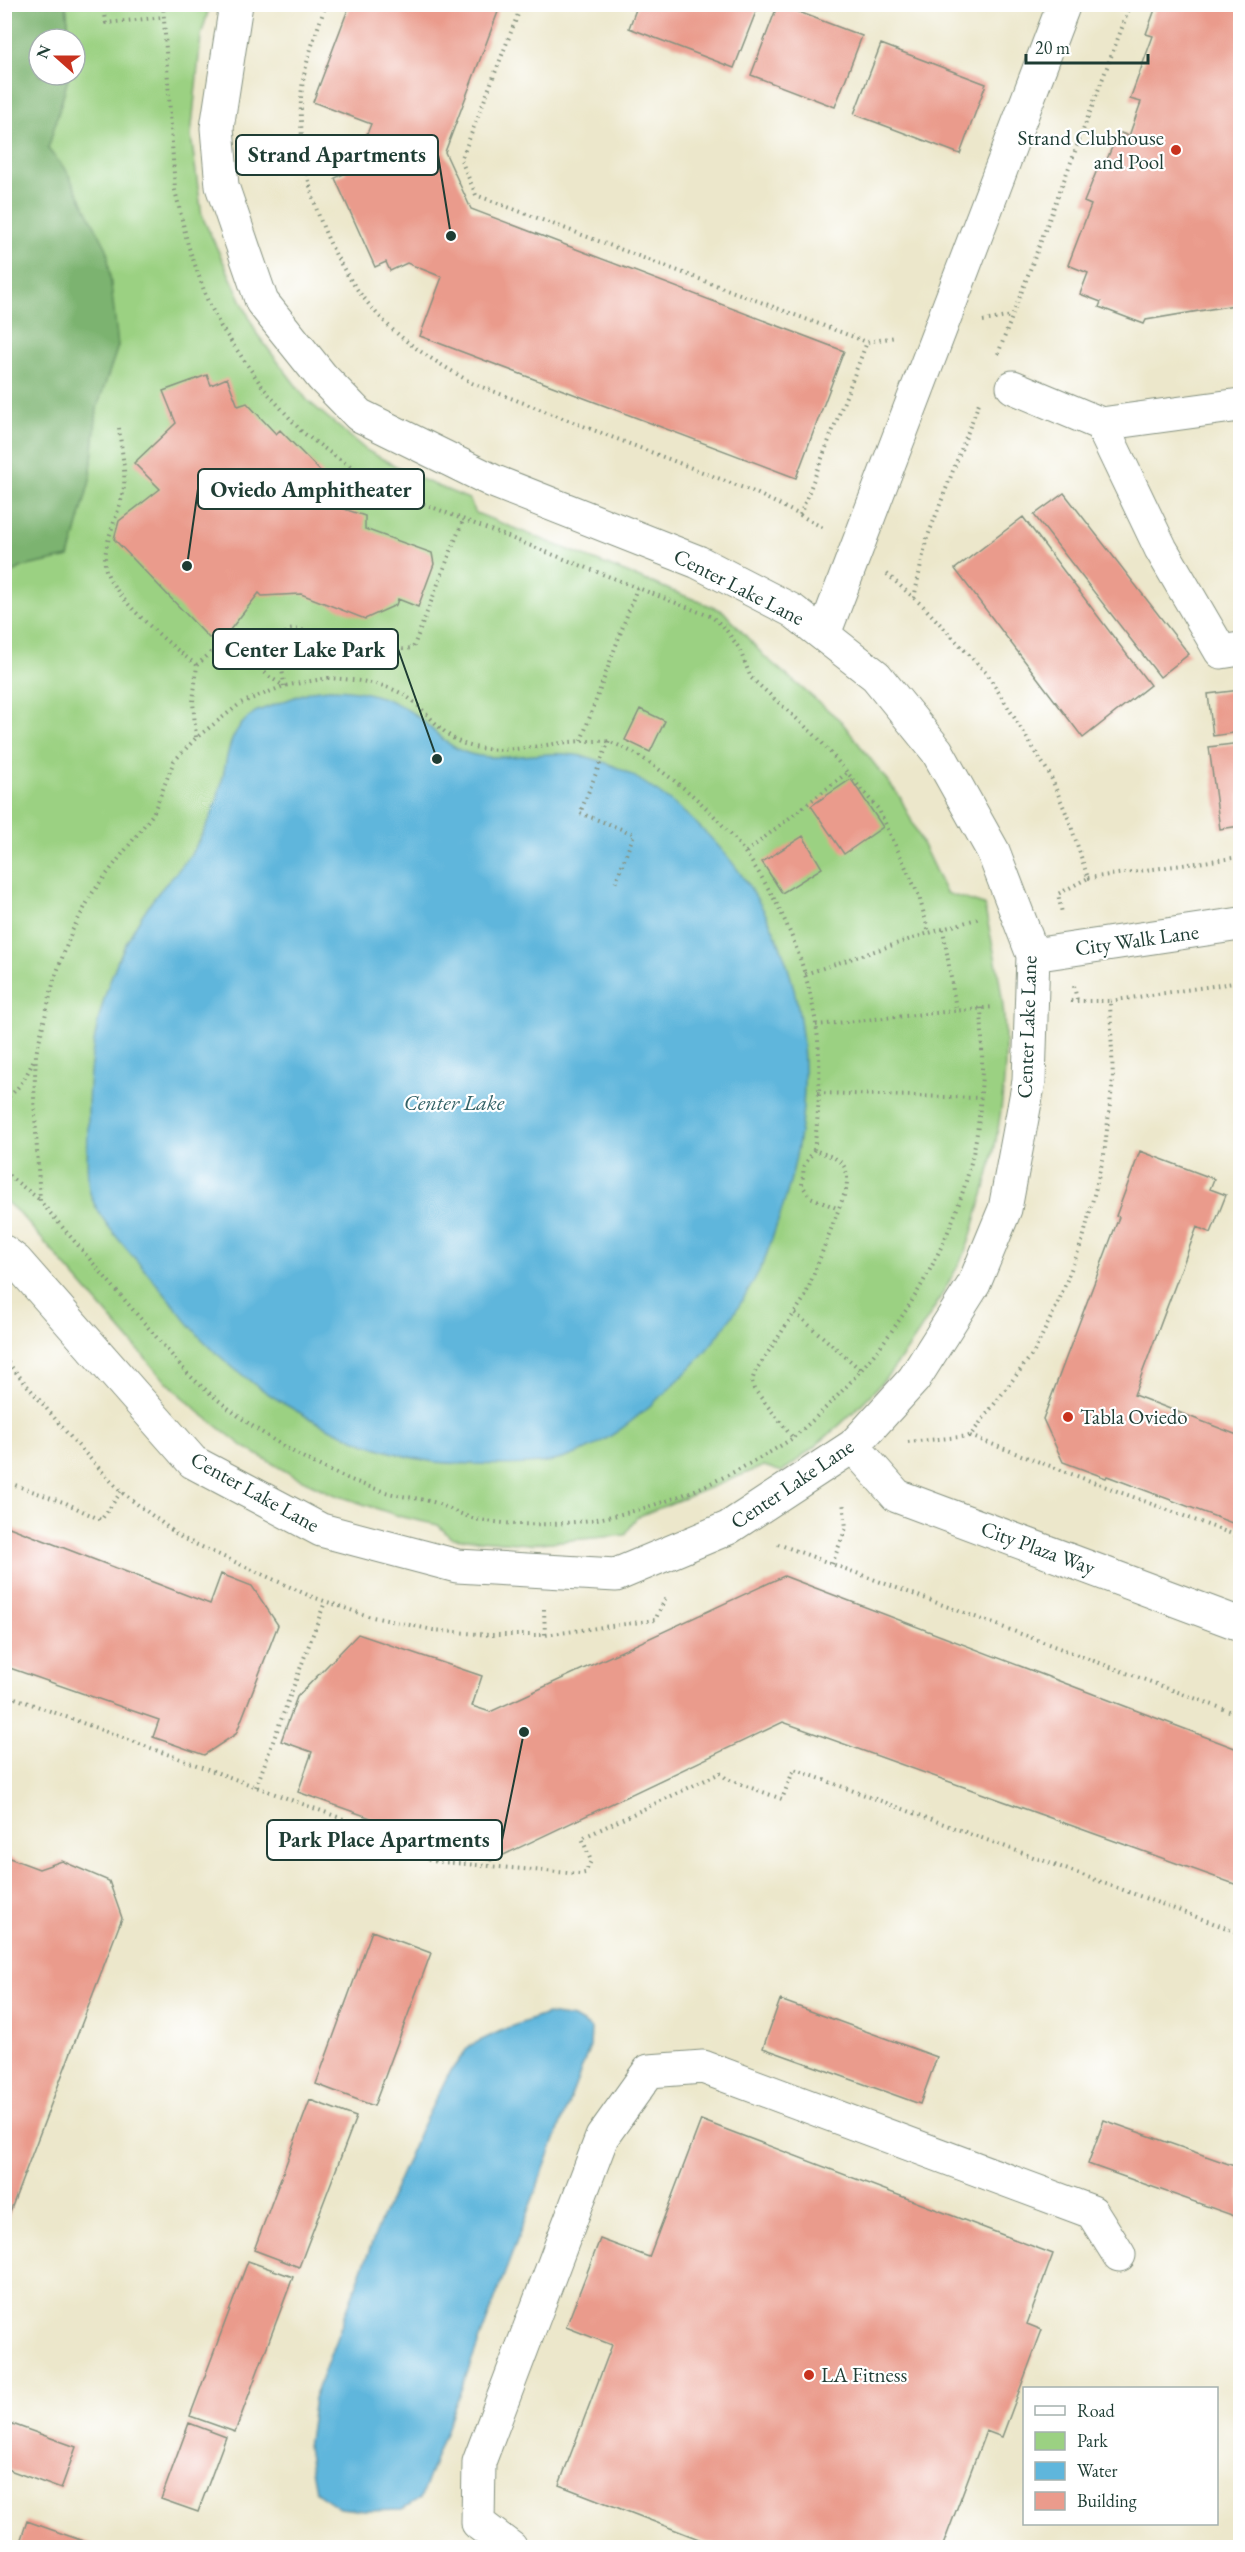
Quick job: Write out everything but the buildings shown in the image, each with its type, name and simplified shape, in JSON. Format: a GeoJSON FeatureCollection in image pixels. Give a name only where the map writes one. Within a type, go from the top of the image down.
{"type":"FeatureCollection","features":[{"type":"Feature","properties":{"kind":"street","name":"Center Lake Lane"},"geometry":{"type":"LineString","coordinates":[[4,1251],[16,1261],[193,1462],[321,1530],[457,1566],[616,1575],[728,1528],[853,1446],[914,1379],[974,1284],[1005,1209],[1029,1081],[1033,955],[993,851],[937,751],[876,675],[793,611],[698,562],[493,481],[359,415],[322,377],[262,302],[222,186],[217,128],[236,4]]}},
{"type":"Feature","properties":{"kind":"street"},"geometry":{"type":"LineString","coordinates":[[824,634],[1064,4]]}},
{"type":"Feature","properties":{"kind":"street"},"geometry":{"type":"LineString","coordinates":[[1013,387],[1101,424],[1240,405]]}},
{"type":"Feature","properties":{"kind":"street"},"geometry":{"type":"LineString","coordinates":[[1101,424],[1161,549],[1221,652],[1240,649]]}},
{"type":"Feature","properties":{"kind":"street","name":"City Walk Lane"},"geometry":{"type":"LineString","coordinates":[[1033,955],[1240,924]]}},
{"type":"Feature","properties":{"kind":"street","name":"City Plaza Way"},"geometry":{"type":"LineString","coordinates":[[853,1446],[897,1496],[1240,1624]]}},
{"type":"Feature","properties":{"kind":"street"},"geometry":{"type":"LineString","coordinates":[[511,2547],[478,2523],[479,2462],[602,2137],[649,2071],[703,2067],[1092,2212],[1119,2255]]}},
{"type":"Feature","properties":{"kind":"path"},"geometry":{"type":"LineString","coordinates":[[105,4],[106,23],[164,17]]}},
{"type":"Feature","properties":{"kind":"path"},"geometry":{"type":"LineString","coordinates":[[326,4],[311,48],[301,96],[303,140],[308,182],[321,226],[360,295],[393,330],[431,359],[472,384],[754,492],[800,515],[856,551],[914,598],[988,675],[1050,775],[1069,820],[1088,878]]}},
{"type":"Feature","properties":{"kind":"path"},"geometry":{"type":"LineString","coordinates":[[522,4],[461,160],[476,195],[867,342],[1012,316]]}},
{"type":"Feature","properties":{"kind":"path"},"geometry":{"type":"LineString","coordinates":[[996,359],[1131,4]]}},
{"type":"Feature","properties":{"kind":"path"},"geometry":{"type":"LineString","coordinates":[[800,515],[867,342]]}},
{"type":"Feature","properties":{"kind":"path"},"geometry":{"type":"LineString","coordinates":[[914,598],[926,541],[979,402]]}},
{"type":"Feature","properties":{"kind":"path"},"geometry":{"type":"LineString","coordinates":[[120,428],[123,490],[107,549],[105,566],[111,582],[130,605],[173,649],[197,665]]}},
{"type":"Feature","properties":{"kind":"path"},"geometry":{"type":"LineString","coordinates":[[284,686],[280,646],[282,637],[288,630],[295,629],[403,649],[413,648],[463,520]]}},
{"type":"Feature","properties":{"kind":"path"},"geometry":{"type":"LineString","coordinates":[[581,741],[637,588]]}},
{"type":"Feature","properties":{"kind":"path"},"geometry":{"type":"LineString","coordinates":[[196,738],[193,720],[194,681],[197,665],[230,635],[268,676],[284,686]]}},
{"type":"Feature","properties":{"kind":"path"},"geometry":{"type":"LineString","coordinates":[[4,1100],[16,1092],[26,1077],[36,1054],[54,980],[72,931],[93,892],[153,814],[171,766],[183,750],[241,703],[284,686],[328,678],[379,685],[396,691],[413,701],[448,736],[481,749],[609,741],[651,764],[696,798],[746,852],[788,926],[805,974],[816,1024],[818,1121],[814,1150],[801,1175],[802,1185],[810,1197],[839,1209]]}},
{"type":"Feature","properties":{"kind":"path"},"geometry":{"type":"LineString","coordinates":[[609,741],[580,813],[634,834],[614,886]]}},
{"type":"Feature","properties":{"kind":"path"},"geometry":{"type":"LineString","coordinates":[[746,852],[848,772]]}},
{"type":"Feature","properties":{"kind":"path"},"geometry":{"type":"LineString","coordinates":[[1240,857],[1088,878],[1058,894],[1077,1000],[1110,1001],[1240,982]]}},
{"type":"Feature","properties":{"kind":"path"},"geometry":{"type":"LineString","coordinates":[[943,929],[957,1009]]}},
{"type":"Feature","properties":{"kind":"path"},"geometry":{"type":"LineString","coordinates":[[805,974],[929,933]]}},
{"type":"Feature","properties":{"kind":"path"},"geometry":{"type":"LineString","coordinates":[[970,1436],[1034,1352],[1058,1303],[1083,1239],[1104,1155],[1113,1079],[1110,1001]]}},
{"type":"Feature","properties":{"kind":"path"},"geometry":{"type":"LineString","coordinates":[[4,1172],[40,1200],[187,1373],[221,1404],[260,1432],[298,1454],[388,1492],[435,1503],[477,1520],[520,1525],[591,1521],[629,1514],[708,1485],[793,1438],[832,1404],[862,1371],[902,1318],[937,1258],[958,1203],[976,1140],[983,1059],[981,1008],[816,1024]]}},
{"type":"Feature","properties":{"kind":"path"},"geometry":{"type":"LineString","coordinates":[[36,1054],[34,1099],[40,1200]]}},
{"type":"Feature","properties":{"kind":"path"},"geometry":{"type":"LineString","coordinates":[[818,1093],[980,1098]]}},
{"type":"Feature","properties":{"kind":"path"},"geometry":{"type":"LineString","coordinates":[[793,1438],[754,1389],[752,1381],[755,1372],[805,1297],[849,1177],[845,1166],[838,1159],[814,1150]]}},
{"type":"Feature","properties":{"kind":"path"},"geometry":{"type":"LineString","coordinates":[[795,1313],[862,1371]]}},
{"type":"Feature","properties":{"kind":"path"},"geometry":{"type":"LineString","coordinates":[[909,1442],[970,1436],[1240,1537]]}},
{"type":"Feature","properties":{"kind":"path"},"geometry":{"type":"LineString","coordinates":[[4,1481],[66,1503],[100,1520],[121,1492]]}},
{"type":"Feature","properties":{"kind":"path"},"geometry":{"type":"LineString","coordinates":[[832,1564],[846,1528],[843,1501]]}},
{"type":"Feature","properties":{"kind":"path"},"geometry":{"type":"LineString","coordinates":[[770,1547],[780,1543],[1240,1715]]}},
{"type":"Feature","properties":{"kind":"path"},"geometry":{"type":"LineString","coordinates":[[581,1632],[655,1620],[666,1596],[677,1591]]}},
{"type":"Feature","properties":{"kind":"path"},"geometry":{"type":"LineString","coordinates":[[256,1787],[325,1602]]}},
{"type":"Feature","properties":{"kind":"path"},"geometry":{"type":"LineString","coordinates":[[4,1694],[346,1820],[432,1861],[580,1875],[585,1873],[591,1861],[582,1838],[720,1773],[727,1779],[782,1799],[794,1769],[1240,1933]]}},
{"type":"Feature","properties":{"kind":"green space"},"geometry":{"type":"Polygon","coordinates":[[[5,4],[66,5],[69,27],[27,27],[27,87],[66,87],[48,149],[66,170],[107,249],[118,346],[97,408],[90,480],[69,557],[22,567],[5,577],[5,4]]]}},
{"type":"Feature","properties":{"kind":"green space"},"geometry":{"type":"Polygon","coordinates":[[[66,5],[210,5],[201,36],[191,136],[202,216],[257,334],[307,400],[366,450],[416,477],[469,499],[476,513],[723,611],[765,657],[841,721],[900,797],[946,893],[984,905],[1003,1003],[1005,1067],[996,1142],[968,1245],[930,1316],[889,1374],[838,1426],[782,1472],[764,1466],[637,1517],[625,1535],[529,1544],[451,1538],[438,1525],[402,1517],[330,1493],[294,1476],[244,1447],[199,1412],[160,1375],[20,1214],[5,1201],[4,577],[22,567],[69,557],[90,480],[97,408],[118,346],[66,171],[48,149],[66,87],[87,87],[87,27],[69,27],[66,5]]]}},
{"type":"Feature","properties":{"kind":"water","name":"Center Lake"},"geometry":{"type":"Polygon","coordinates":[[[329,689],[368,693],[392,701],[414,714],[440,737],[463,752],[500,757],[575,755],[600,761],[635,777],[697,824],[738,870],[769,921],[790,976],[802,1034],[804,1094],[796,1156],[779,1218],[762,1265],[730,1319],[708,1349],[683,1376],[646,1409],[608,1438],[580,1453],[555,1461],[520,1464],[445,1463],[398,1454],[336,1431],[276,1399],[223,1359],[201,1338],[107,1225],[90,1193],[87,1159],[91,1064],[102,1005],[123,950],[137,923],[154,898],[187,860],[203,832],[217,800],[229,748],[245,720],[255,712],[311,691],[329,689]]]}},
{"type":"Feature","properties":{"kind":"water"},"geometry":{"type":"Polygon","coordinates":[[[547,2014],[574,2018],[591,2028],[590,2046],[420,2499],[402,2510],[365,2511],[340,2508],[315,2491],[307,2448],[314,2398],[378,2227],[420,2130],[448,2075],[469,2046],[507,2028],[547,2014]]]}},
{"type":"Feature","properties":{"kind":"place","name":"Strand Clubhouse and Pool"},"geometry":{"type":"Point","coordinates":[1176,150]}},
{"type":"Feature","properties":{"kind":"place","name":"Strand Apartments"},"geometry":{"type":"Point","coordinates":[451,236]}},
{"type":"Feature","properties":{"kind":"place","name":"Oviedo Amphitheater"},"geometry":{"type":"Point","coordinates":[187,566]}},
{"type":"Feature","properties":{"kind":"place","name":"Center Lake Park"},"geometry":{"type":"Point","coordinates":[437,759]}},
{"type":"Feature","properties":{"kind":"place","name":"Tabla Oviedo"},"geometry":{"type":"Point","coordinates":[1068,1417]}},
{"type":"Feature","properties":{"kind":"place","name":"Park Place Apartments"},"geometry":{"type":"Point","coordinates":[524,1732]}},
{"type":"Feature","properties":{"kind":"place","name":"LA Fitness"},"geometry":{"type":"Point","coordinates":[809,2375]}}]}
